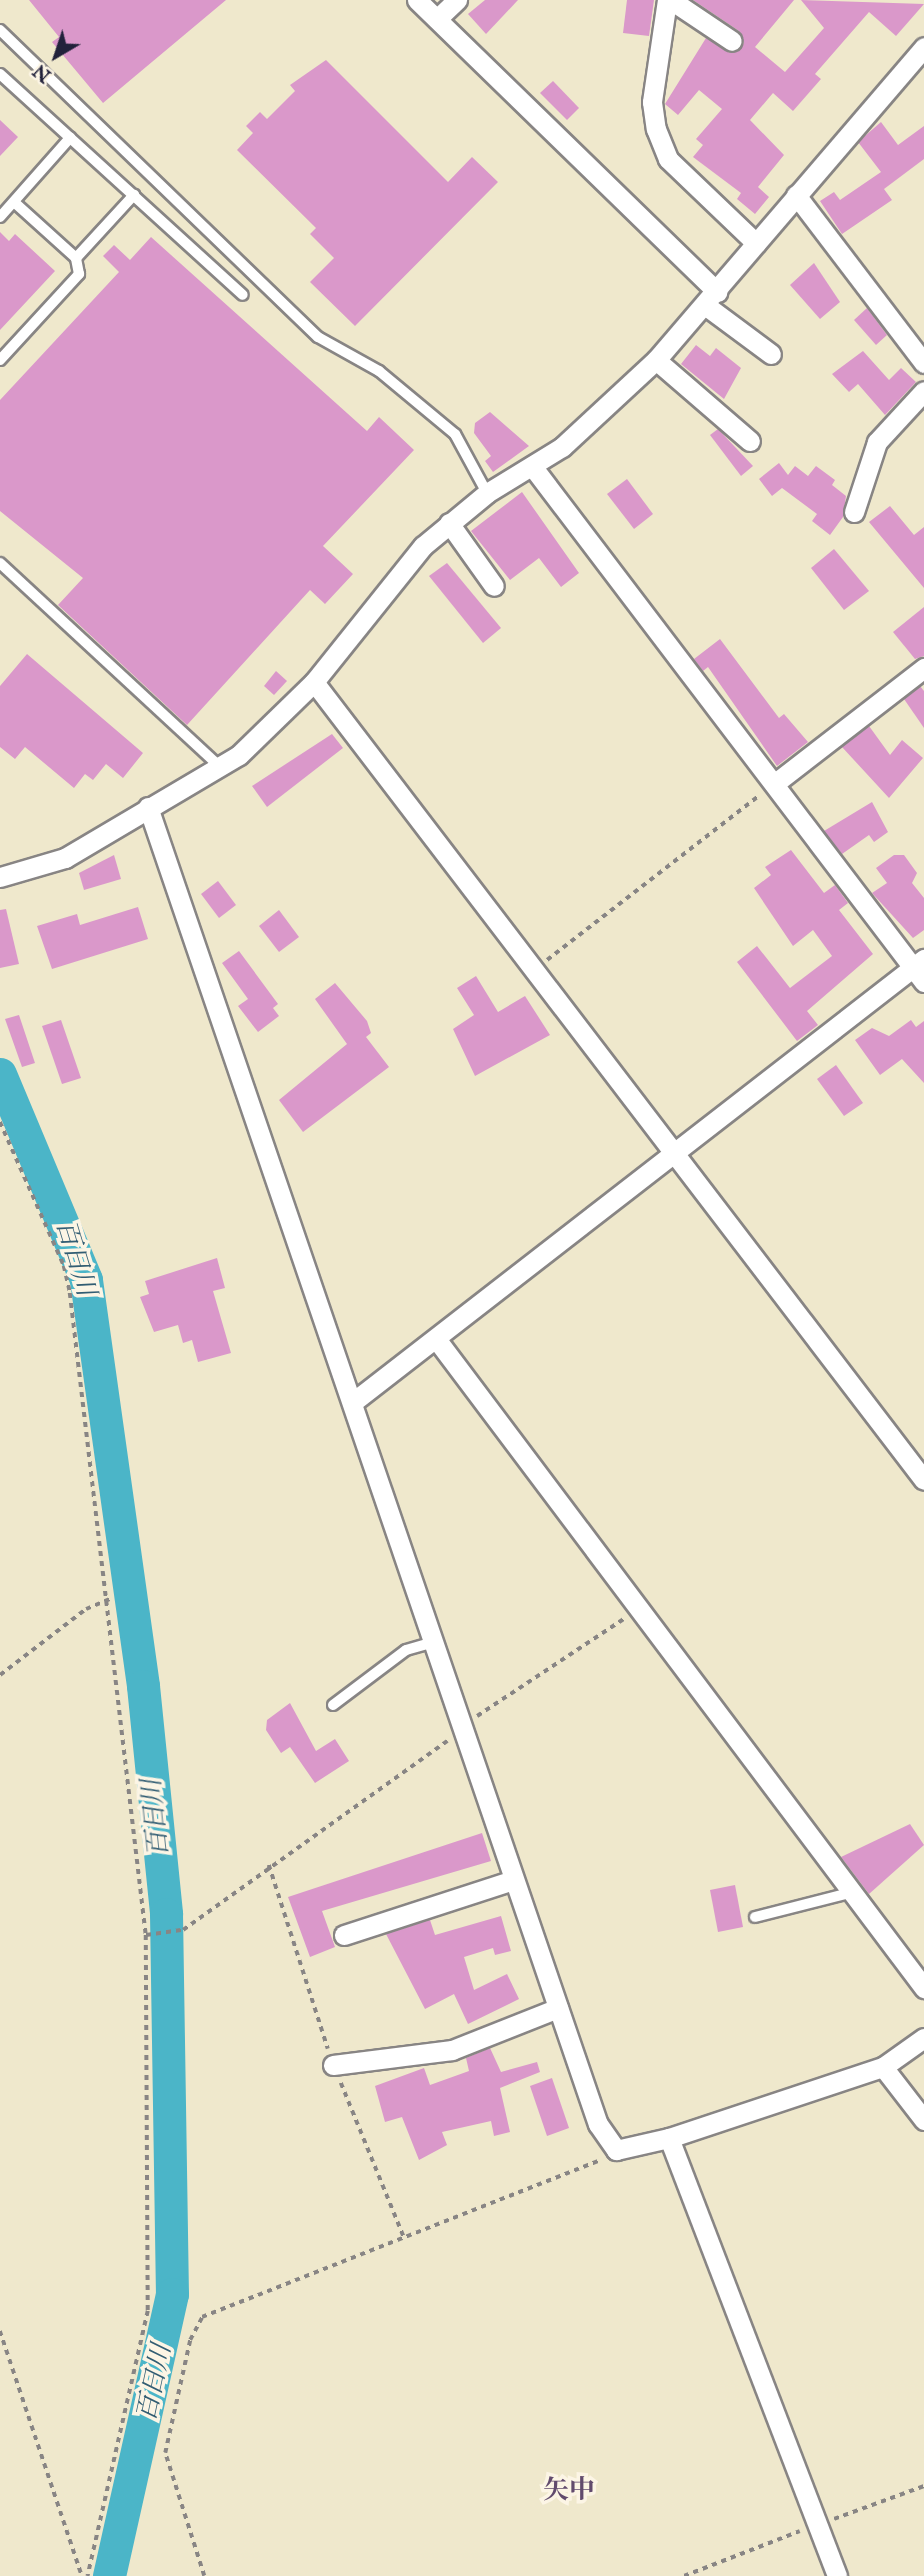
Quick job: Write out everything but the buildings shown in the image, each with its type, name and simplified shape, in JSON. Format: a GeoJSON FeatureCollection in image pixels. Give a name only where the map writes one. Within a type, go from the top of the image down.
{"type":"FeatureCollection","features":[{"type":"Feature","properties":{"kind":"street"},"geometry":{"type":"LineString","coordinates":[[417,0],[711,299],[771,355]]}},
{"type":"Feature","properties":{"kind":"street"},"geometry":{"type":"LineString","coordinates":[[437,19],[457,0]]}},
{"type":"Feature","properties":{"kind":"street"},"geometry":{"type":"LineString","coordinates":[[732,41],[669,0],[652,102],[656,129],[668,159],[756,243]]}},
{"type":"Feature","properties":{"kind":"street"},"geometry":{"type":"LineString","coordinates":[[0,877],[65,858],[239,755],[314,682],[395,573],[449,523],[595,419],[656,360],[711,299],[796,195],[924,47]]}},
{"type":"Feature","properties":{"kind":"street"},"geometry":{"type":"LineString","coordinates":[[796,195],[924,363]]}},
{"type":"Feature","properties":{"kind":"street"},"geometry":{"type":"LineString","coordinates":[[656,360],[750,441]]}},
{"type":"Feature","properties":{"kind":"street"},"geometry":{"type":"LineString","coordinates":[[854,512],[877,442],[924,391]]}},
{"type":"Feature","properties":{"kind":"street"},"geometry":{"type":"LineString","coordinates":[[353,1402],[920,970],[774,784],[532,466]]}},
{"type":"Feature","properties":{"kind":"street"},"geometry":{"type":"LineString","coordinates":[[449,523],[494,586]]}},
{"type":"Feature","properties":{"kind":"street"},"geometry":{"type":"LineString","coordinates":[[774,784],[924,668]]}},
{"type":"Feature","properties":{"kind":"street"},"geometry":{"type":"LineString","coordinates":[[314,682],[924,1480]]}},
{"type":"Feature","properties":{"kind":"street"},"geometry":{"type":"LineString","coordinates":[[148,807],[353,1402],[430,1643],[597,2124],[616,2150],[669,2138],[883,2067],[924,2038]]}},
{"type":"Feature","properties":{"kind":"street"},"geometry":{"type":"LineString","coordinates":[[437,1340],[849,1893],[924,1988]]}},
{"type":"Feature","properties":{"kind":"street"},"geometry":{"type":"LineString","coordinates":[[344,1935],[513,1880]]}},
{"type":"Feature","properties":{"kind":"street"},"geometry":{"type":"LineString","coordinates":[[333,2065],[452,2050],[558,2008]]}},
{"type":"Feature","properties":{"kind":"street"},"geometry":{"type":"LineString","coordinates":[[883,2067],[924,2120]]}},
{"type":"Feature","properties":{"kind":"street"},"geometry":{"type":"LineString","coordinates":[[669,2138],[837,2576]]}},
{"type":"Feature","properties":{"kind":"lane"},"geometry":{"type":"LineString","coordinates":[[0,30],[318,337],[379,372],[455,434],[487,494]]}},
{"type":"Feature","properties":{"kind":"lane"},"geometry":{"type":"LineString","coordinates":[[0,74],[243,295]]}},
{"type":"Feature","properties":{"kind":"lane"},"geometry":{"type":"LineString","coordinates":[[0,217],[71,138]]}},
{"type":"Feature","properties":{"kind":"lane"},"geometry":{"type":"LineString","coordinates":[[76,258],[134,195]]}},
{"type":"Feature","properties":{"kind":"lane"},"geometry":{"type":"LineString","coordinates":[[0,360],[79,274],[76,258],[14,202]]}},
{"type":"Feature","properties":{"kind":"lane"},"geometry":{"type":"LineString","coordinates":[[0,564],[219,766]]}},
{"type":"Feature","properties":{"kind":"lane"},"geometry":{"type":"LineString","coordinates":[[333,1705],[406,1650],[430,1643]]}},
{"type":"Feature","properties":{"kind":"lane"},"geometry":{"type":"LineString","coordinates":[[755,1917],[849,1893]]}},
{"type":"Feature","properties":{"kind":"path"},"geometry":{"type":"LineString","coordinates":[[535,970],[774,784]]}},
{"type":"Feature","properties":{"kind":"path"},"geometry":{"type":"LineString","coordinates":[[0,1122],[64,1266],[110,1600],[146,1935],[148,2311],[88,2576]]}},
{"type":"Feature","properties":{"kind":"path"},"geometry":{"type":"LineString","coordinates":[[0,1675],[86,1609],[110,1600]]}},
{"type":"Feature","properties":{"kind":"path"},"geometry":{"type":"LineString","coordinates":[[146,1935],[183,1930],[639,1609]]}},
{"type":"Feature","properties":{"kind":"path"},"geometry":{"type":"LineString","coordinates":[[204,2576],[165,2453],[190,2340],[202,2317],[616,2150]]}},
{"type":"Feature","properties":{"kind":"path"},"geometry":{"type":"LineString","coordinates":[[0,2332],[82,2576]]}},
{"type":"Feature","properties":{"kind":"waterway","name":"百日川"},"geometry":{"type":"LineString","coordinates":[[0,1074],[86,1280],[143,1686],[166,1914],[172,2294],[109,2576]]}},
{"type":"Feature","properties":{"kind":"district","name":"矢中"},"geometry":{"type":"Point","coordinates":[569,2491]}}]}
